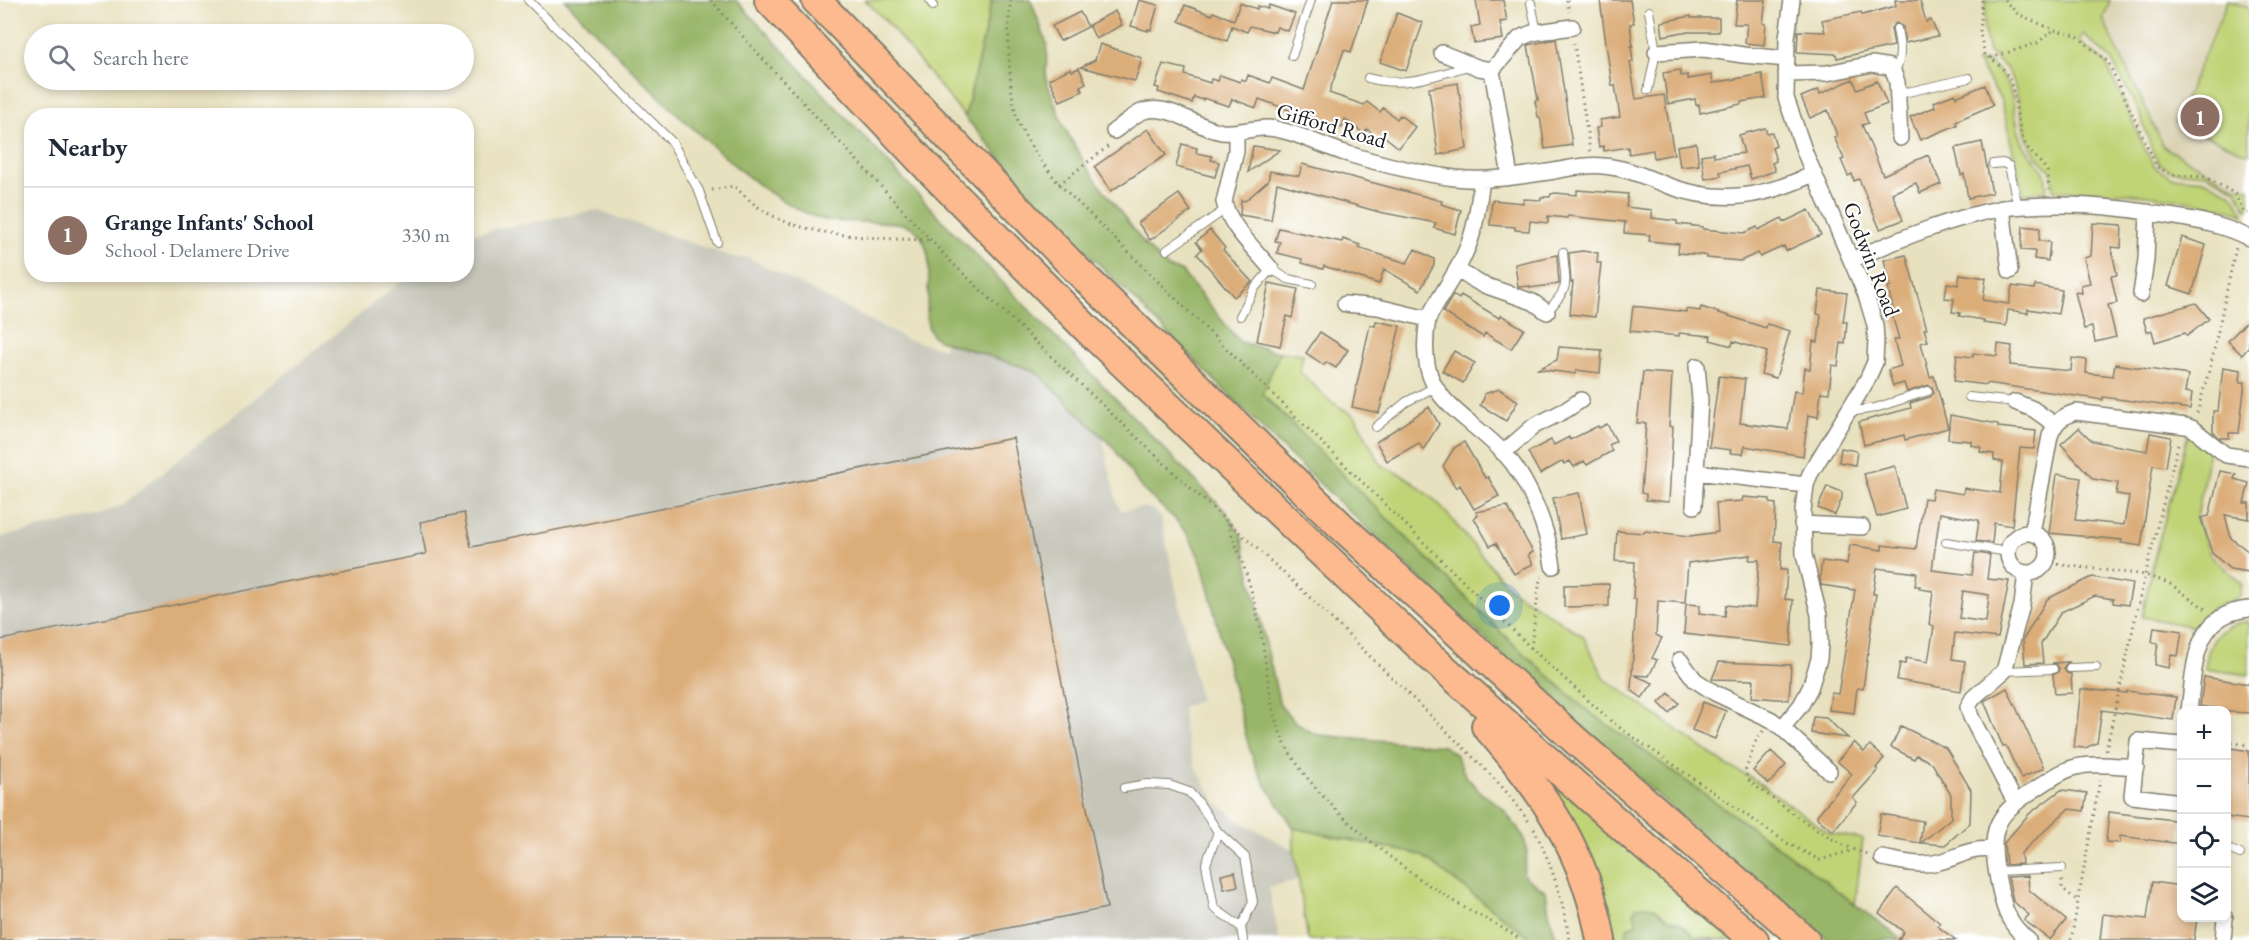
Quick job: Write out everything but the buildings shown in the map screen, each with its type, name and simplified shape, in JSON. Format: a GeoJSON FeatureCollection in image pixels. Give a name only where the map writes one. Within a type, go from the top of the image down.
{"type":"FeatureCollection","features":[{"type":"Feature","properties":{"kind":"highway"},"geometry":{"type":"LineString","coordinates":[[769,0],[930,170],[1088,330],[1430,656],[1644,846],[1754,940]]}},
{"type":"Feature","properties":{"kind":"highway"},"geometry":{"type":"LineString","coordinates":[[816,0],[1075,268],[1340,525],[1575,740],[1805,940]]}},
{"type":"Feature","properties":{"kind":"highway"},"geometry":{"type":"LineString","coordinates":[[1430,656],[1459,696],[1532,781],[1554,813],[1572,844],[1590,889],[1601,940]]}},
{"type":"Feature","properties":{"kind":"street","name":"Godwin Road"},"geometry":{"type":"LineString","coordinates":[[1777,724],[1802,705],[1819,659],[1821,622],[1807,574],[1802,524],[1806,485],[1810,474],[1849,412],[1873,368],[1876,347],[1875,325],[1871,310],[1852,260],[1813,174],[1786,98],[1786,67],[1792,0]]}},
{"type":"Feature","properties":{"kind":"street"},"geometry":{"type":"LineString","coordinates":[[1492,70],[1520,38],[1537,32],[1572,27]]}},
{"type":"Feature","properties":{"kind":"street"},"geometry":{"type":"LineString","coordinates":[[1656,52],[1704,49],[1743,55],[1786,67],[1827,73],[1878,63],[1890,67],[1894,72],[1899,94],[1900,138]]}},
{"type":"Feature","properties":{"kind":"street"},"geometry":{"type":"LineString","coordinates":[[1442,52],[1472,65],[1492,70]]}},
{"type":"Feature","properties":{"kind":"street"},"geometry":{"type":"LineString","coordinates":[[1492,70],[1510,177]]}},
{"type":"Feature","properties":{"kind":"street","name":"Gifford Road"},"geometry":{"type":"LineString","coordinates":[[1114,131],[1142,111],[1149,110],[1175,114],[1213,130],[1236,132],[1262,128],[1280,130],[1395,167],[1482,180],[1592,165],[1632,171],[1685,191],[1728,198],[1786,187],[1813,174]]}},
{"type":"Feature","properties":{"kind":"street"},"geometry":{"type":"LineString","coordinates":[[1236,132],[1236,151],[1224,202],[1231,219],[1271,269]]}},
{"type":"Feature","properties":{"kind":"street"},"geometry":{"type":"LineString","coordinates":[[1482,180],[1474,227],[1466,253],[1438,297],[1428,319],[1424,346],[1427,366],[1435,387],[1458,415],[1503,453],[1522,480],[1537,510],[1553,566]]}},
{"type":"Feature","properties":{"kind":"street"},"geometry":{"type":"LineString","coordinates":[[1852,260],[1938,224],[1971,214],[2002,208],[2050,204],[2086,205],[2148,212],[2193,220],[2244,235]]}},
{"type":"Feature","properties":{"kind":"street"},"geometry":{"type":"LineString","coordinates":[[2002,208],[2010,270]]}},
{"type":"Feature","properties":{"kind":"street"},"geometry":{"type":"LineString","coordinates":[[2141,294],[2146,260],[2148,212]]}},
{"type":"Feature","properties":{"kind":"street"},"geometry":{"type":"LineString","coordinates":[[1456,270],[1481,284],[1533,302],[1547,312]]}},
{"type":"Feature","properties":{"kind":"street"},"geometry":{"type":"LineString","coordinates":[[1345,304],[1378,307],[1428,319]]}},
{"type":"Feature","properties":{"kind":"street"},"geometry":{"type":"LineString","coordinates":[[1694,506],[1700,400],[1697,366]]}},
{"type":"Feature","properties":{"kind":"street"},"geometry":{"type":"LineString","coordinates":[[1503,453],[1534,426],[1581,400]]}},
{"type":"Feature","properties":{"kind":"street"},"geometry":{"type":"LineString","coordinates":[[2015,402],[2033,409],[2054,424]]}},
{"type":"Feature","properties":{"kind":"street"},"geometry":{"type":"LineString","coordinates":[[2032,533],[2054,424],[2076,412],[2186,426],[2192,428],[2226,454],[2249,458]]}},
{"type":"Feature","properties":{"kind":"street"},"geometry":{"type":"LineString","coordinates":[[1696,472],[1806,485]]}},
{"type":"Feature","properties":{"kind":"street"},"geometry":{"type":"LineString","coordinates":[[1802,524],[1862,527]]}},
{"type":"Feature","properties":{"kind":"street"},"geometry":{"type":"LineString","coordinates":[[2032,533],[2038,535],[2046,543],[2049,555],[2046,563],[2037,571],[2026,573],[2015,569],[2008,558],[2008,552],[2011,541],[2015,537],[2032,533]]}},
{"type":"Feature","properties":{"kind":"street"},"geometry":{"type":"LineString","coordinates":[[2015,802],[1968,707],[1973,698],[2004,671],[2022,605],[2026,573]]}},
{"type":"Feature","properties":{"kind":"street"},"geometry":{"type":"LineString","coordinates":[[2190,706],[2196,657],[2204,636],[2218,618],[2236,610],[2249,609]]}},
{"type":"Feature","properties":{"kind":"street"},"geometry":{"type":"LineString","coordinates":[[1680,660],[1695,680],[1715,693],[1777,724],[1829,771]]}},
{"type":"Feature","properties":{"kind":"street"},"geometry":{"type":"LineString","coordinates":[[2177,745],[2138,741],[2132,796],[2177,802]]}},
{"type":"Feature","properties":{"kind":"street"},"geometry":{"type":"LineString","coordinates":[[2028,940],[2007,916],[1996,872],[1993,850],[2003,815],[2015,802],[2068,770],[2081,766],[2136,767]]}},
{"type":"Feature","properties":{"kind":"street"},"geometry":{"type":"LineString","coordinates":[[1882,858],[1933,863],[1974,849],[1993,850]]}},
{"type":"Feature","properties":{"kind":"street"},"geometry":{"type":"LineString","coordinates":[[2223,940],[2225,922]]}},
{"type":"Feature","properties":{"kind":"lane"},"geometry":{"type":"LineString","coordinates":[[528,0],[665,133],[680,152],[700,194],[717,242]]}},
{"type":"Feature","properties":{"kind":"lane"},"geometry":{"type":"LineString","coordinates":[[1292,56],[1311,0]]}},
{"type":"Feature","properties":{"kind":"lane"},"geometry":{"type":"LineString","coordinates":[[1531,3],[1537,32]]}},
{"type":"Feature","properties":{"kind":"lane"},"geometry":{"type":"LineString","coordinates":[[1648,90],[1656,52],[1649,11]]}},
{"type":"Feature","properties":{"kind":"lane"},"geometry":{"type":"LineString","coordinates":[[1894,72],[1898,66],[1900,54],[1897,29]]}},
{"type":"Feature","properties":{"kind":"lane"},"geometry":{"type":"LineString","coordinates":[[1368,78],[1387,82],[1408,81],[1472,65]]}},
{"type":"Feature","properties":{"kind":"lane"},"geometry":{"type":"LineString","coordinates":[[1899,94],[1969,78]]}},
{"type":"Feature","properties":{"kind":"lane"},"geometry":{"type":"LineString","coordinates":[[1993,164],[2003,163],[2009,166],[2018,207]]}},
{"type":"Feature","properties":{"kind":"lane"},"geometry":{"type":"LineString","coordinates":[[1167,250],[1226,209]]}},
{"type":"Feature","properties":{"kind":"lane"},"geometry":{"type":"LineString","coordinates":[[1547,312],[1563,293],[1566,285],[1563,252]]}},
{"type":"Feature","properties":{"kind":"lane"},"geometry":{"type":"LineString","coordinates":[[1240,316],[1254,289],[1271,269],[1288,279],[1312,284]]}},
{"type":"Feature","properties":{"kind":"lane"},"geometry":{"type":"LineString","coordinates":[[1376,427],[1406,402],[1435,387]]}},
{"type":"Feature","properties":{"kind":"lane"},"geometry":{"type":"LineString","coordinates":[[1849,412],[1875,408],[1928,391]]}},
{"type":"Feature","properties":{"kind":"lane"},"geometry":{"type":"LineString","coordinates":[[1969,398],[2015,402]]}},
{"type":"Feature","properties":{"kind":"lane"},"geometry":{"type":"LineString","coordinates":[[1946,542],[2008,552]]}},
{"type":"Feature","properties":{"kind":"lane"},"geometry":{"type":"LineString","coordinates":[[2070,668],[2096,666]]}},
{"type":"Feature","properties":{"kind":"lane"},"geometry":{"type":"LineString","coordinates":[[2004,671],[2053,669]]}},
{"type":"Feature","properties":{"kind":"lane"},"geometry":{"type":"LineString","coordinates":[[1124,788],[1147,784],[1169,785],[1189,792],[1218,832],[1245,857],[1253,903],[1241,927],[1243,940]]}},
{"type":"Feature","properties":{"kind":"lane"},"geometry":{"type":"LineString","coordinates":[[1218,832],[1206,864],[1214,908],[1241,927]]}},
{"type":"Feature","properties":{"kind":"lane"},"geometry":{"type":"LineString","coordinates":[[2231,850],[2240,854]]}},
{"type":"Feature","properties":{"kind":"lane"},"geometry":{"type":"LineString","coordinates":[[1996,872],[2062,868]]}},
{"type":"Feature","properties":{"kind":"path"},"geometry":{"type":"LineString","coordinates":[[711,0],[766,63],[949,260],[1226,522],[1298,586],[1472,755],[1521,810],[1544,851],[1561,902],[1569,940]]}},
{"type":"Feature","properties":{"kind":"path"},"geometry":{"type":"LineString","coordinates":[[1011,0],[1008,29],[1013,103],[1017,119],[1039,158],[1059,184],[1531,648],[1613,723],[1786,843],[1820,861],[1853,850]]}},
{"type":"Feature","properties":{"kind":"path"},"geometry":{"type":"LineString","coordinates":[[1567,0],[1592,165]]}},
{"type":"Feature","properties":{"kind":"path"},"geometry":{"type":"LineString","coordinates":[[1982,0],[1980,33],[1985,55],[2004,69],[2012,84],[2024,140],[2033,156],[2047,172],[2050,204]]}},
{"type":"Feature","properties":{"kind":"path"},"geometry":{"type":"LineString","coordinates":[[2004,0],[2018,14],[2054,30],[2076,35],[2108,62],[2157,166],[2172,174],[2206,177],[2235,194],[2247,213],[2244,235],[2199,409],[2186,426],[2178,445],[2145,575],[2102,766],[2071,940]]}},
{"type":"Feature","properties":{"kind":"path"},"geometry":{"type":"LineString","coordinates":[[1991,58],[2037,44],[2054,30]]}},
{"type":"Feature","properties":{"kind":"path"},"geometry":{"type":"LineString","coordinates":[[1059,184],[1110,144],[1105,137],[1114,131]]}},
{"type":"Feature","properties":{"kind":"path"},"geometry":{"type":"LineString","coordinates":[[700,194],[731,186],[761,210],[777,219],[801,227],[856,236],[930,240]]}},
{"type":"Feature","properties":{"kind":"path"},"geometry":{"type":"LineString","coordinates":[[1226,522],[1241,556],[1255,603],[1279,729],[1284,742],[1301,768],[1326,799],[1377,845],[1451,900],[1492,921],[1521,940]]}},
{"type":"Feature","properties":{"kind":"path"},"geometry":{"type":"LineString","coordinates":[[2046,563],[2145,575],[2169,583],[2218,618]]}},
{"type":"Feature","properties":{"kind":"path"},"geometry":{"type":"LineString","coordinates":[[1531,648],[1540,579],[1545,575],[1545,567],[1553,566]]}},
{"type":"Feature","properties":{"kind":"path"},"geometry":{"type":"LineString","coordinates":[[1777,724],[1756,741],[1745,772],[1750,782],[1827,836],[1853,850],[1882,858]]}},
{"type":"Feature","properties":{"kind":"path"},"geometry":{"type":"LineString","coordinates":[[2231,743],[2249,745]]}},
{"type":"Feature","properties":{"kind":"path"},"geometry":{"type":"LineString","coordinates":[[2062,868],[2062,888],[2078,901]]}},
{"type":"Feature","properties":{"kind":"shaded area"},"geometry":{"type":"Polygon","coordinates":[[[2110,0],[2249,0],[2249,188],[2236,187],[2164,147],[2103,19],[2110,0]]]}},
{"type":"Feature","properties":{"kind":"shaded area"},"geometry":{"type":"Polygon","coordinates":[[[596,210],[735,258],[747,257],[906,339],[944,349],[945,342],[1035,371],[1102,436],[1117,503],[1121,511],[1145,507],[1154,510],[1161,518],[1200,701],[1182,707],[1184,730],[1196,768],[1216,802],[1239,821],[1294,850],[1298,880],[1269,887],[1279,940],[0,940],[0,537],[96,516],[122,505],[400,282],[474,282],[474,234],[596,210]]]}},
{"type":"Feature","properties":{"kind":"green space"},"geometry":{"type":"Polygon","coordinates":[[[565,0],[736,0],[937,215],[1226,512],[1241,535],[1280,705],[1284,710],[1302,727],[1319,735],[1444,746],[1456,755],[1465,775],[1482,794],[1501,806],[1524,837],[1527,854],[1523,874],[1546,891],[1549,913],[1557,940],[1533,940],[1421,855],[1294,828],[1265,784],[1249,747],[1202,564],[1189,536],[1175,519],[1142,489],[1113,447],[1035,371],[944,342],[933,336],[928,327],[927,314],[928,253],[923,239],[913,228],[898,223],[840,222],[819,219],[779,199],[742,172],[688,124],[565,0]]]}},
{"type":"Feature","properties":{"kind":"green space"},"geometry":{"type":"Polygon","coordinates":[[[865,0],[992,0],[965,117],[886,21],[865,0]]]}},
{"type":"Feature","properties":{"kind":"green space"},"geometry":{"type":"Polygon","coordinates":[[[992,0],[1031,0],[1047,44],[1046,79],[1063,125],[1088,169],[1146,246],[1168,268],[1181,271],[1240,342],[1280,352],[1262,394],[1508,639],[1584,708],[1805,866],[1902,940],[1829,940],[1706,839],[1461,617],[1279,445],[1043,208],[965,117],[992,0]]]}},
{"type":"Feature","properties":{"kind":"green space"},"geometry":{"type":"Polygon","coordinates":[[[1986,0],[2110,0],[2103,19],[2164,147],[2236,187],[2249,188],[2249,209],[2246,209],[2237,190],[2206,174],[2172,171],[2159,164],[2139,111],[2111,60],[2083,34],[2079,41],[2106,63],[2156,168],[2172,177],[2206,180],[2234,195],[2244,214],[2199,203],[2150,195],[2054,191],[2051,171],[2035,154],[2027,138],[2014,83],[2006,68],[1989,52],[1984,31],[1986,0]]]}},
{"type":"Feature","properties":{"kind":"green space"},"geometry":{"type":"Polygon","coordinates":[[[2228,0],[2249,8],[2249,154],[2175,122],[2228,0]]]}},
{"type":"Feature","properties":{"kind":"green space"},"geometry":{"type":"Polygon","coordinates":[[[1988,61],[2010,89],[2022,141],[2044,172],[2047,191],[2023,194],[2001,100],[1977,62],[1988,61]]]}},
{"type":"Feature","properties":{"kind":"green space"},"geometry":{"type":"Polygon","coordinates":[[[1280,352],[1303,354],[1300,372],[1330,401],[1355,416],[1381,465],[1406,477],[1437,502],[1510,589],[1583,636],[1605,679],[1728,766],[1752,778],[1829,833],[1863,839],[1855,905],[1805,866],[1584,708],[1508,639],[1262,394],[1280,352]]]}},
{"type":"Feature","properties":{"kind":"green space"},"geometry":{"type":"Polygon","coordinates":[[[2188,435],[2209,450],[2197,518],[2210,555],[2242,584],[2240,597],[2211,609],[2199,628],[2142,617],[2152,566],[2188,435]]]}},
{"type":"Feature","properties":{"kind":"green space"},"geometry":{"type":"Polygon","coordinates":[[[2249,621],[2249,675],[2205,669],[2209,650],[2217,636],[2230,626],[2249,621]]]}},
{"type":"Feature","properties":{"kind":"green space"},"geometry":{"type":"Polygon","coordinates":[[[1563,789],[1740,940],[1612,940],[1557,794],[1557,791],[1563,789]]]}},
{"type":"Feature","properties":{"kind":"green space"},"geometry":{"type":"Polygon","coordinates":[[[1294,828],[1421,855],[1533,940],[1308,940],[1294,850],[1294,828]]]}},
{"type":"Feature","properties":{"kind":"green space"},"geometry":{"type":"Polygon","coordinates":[[[1636,907],[1653,907],[1670,920],[1680,923],[1694,936],[1719,940],[1626,940],[1627,928],[1636,924],[1634,913],[1636,907]]]}},
{"type":"Feature","properties":{"kind":"place","name":"Grange Infants' School"},"geometry":{"type":"Point","coordinates":[2200,117]}}]}
